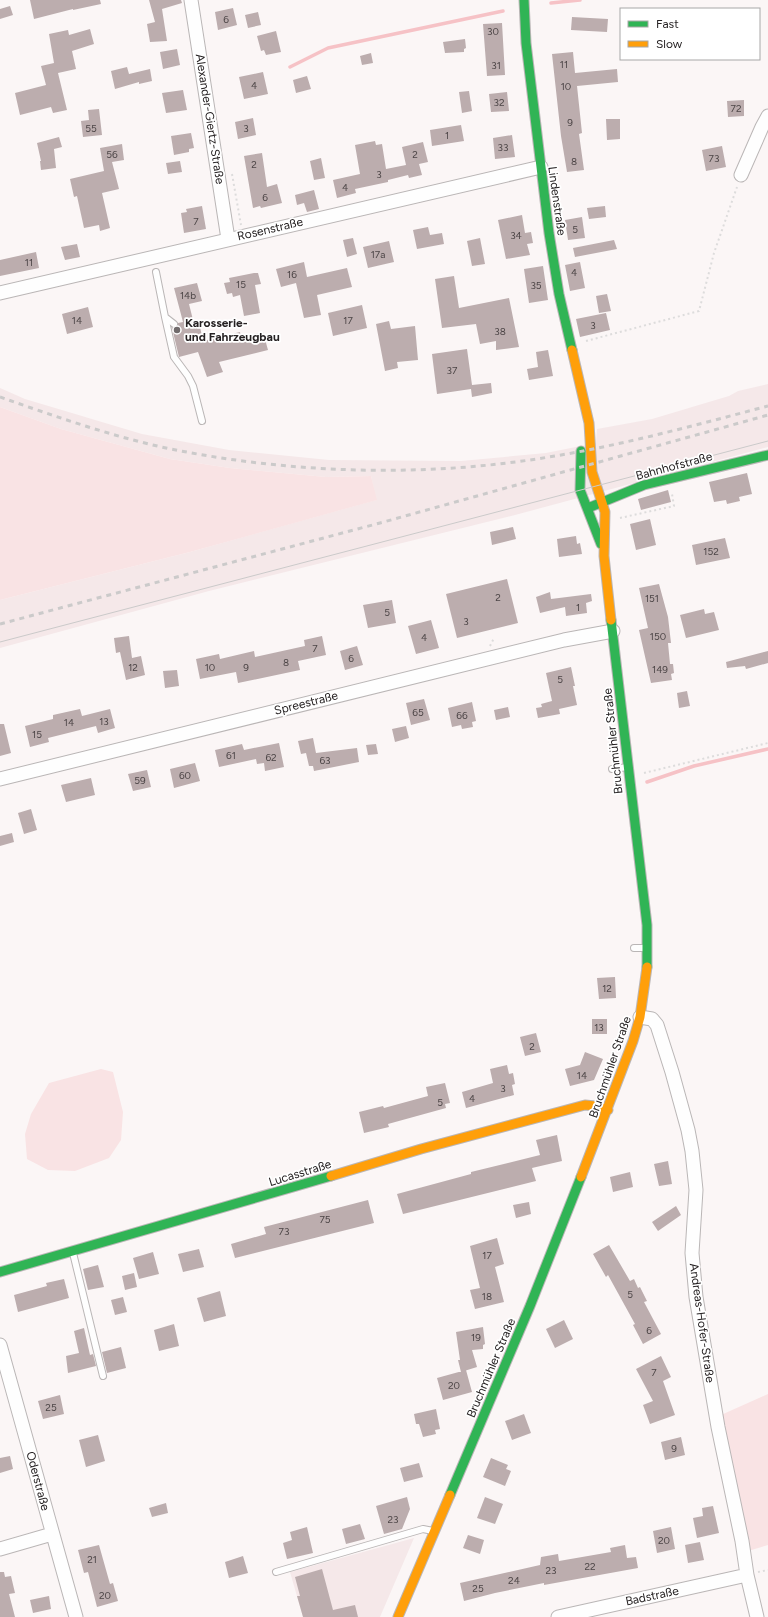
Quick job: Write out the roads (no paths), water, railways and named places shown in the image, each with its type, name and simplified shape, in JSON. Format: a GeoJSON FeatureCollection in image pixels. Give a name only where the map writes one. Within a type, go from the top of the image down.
{"type":"FeatureCollection","features":[{"type":"Feature","properties":{"kind":"street","name":"Alexander-Giertz-Straße"},"geometry":{"type":"LineString","coordinates":[[191,0],[228,239]]}},
{"type":"Feature","properties":{"kind":"street","name":"Lindenstraße"},"geometry":{"type":"LineString","coordinates":[[524,0],[526,43],[541,167],[559,294],[589,424],[592,472],[602,502]]}},
{"type":"Feature","properties":{"kind":"street"},"geometry":{"type":"LineString","coordinates":[[741,175],[768,116]]}},
{"type":"Feature","properties":{"kind":"street","name":"Rosenstraße"},"geometry":{"type":"LineString","coordinates":[[0,294],[228,239],[541,167]]}},
{"type":"Feature","properties":{"kind":"street","name":"Lindenstraße"},"geometry":{"type":"LineString","coordinates":[[583,402],[579,480],[580,490],[588,508]]}},
{"type":"Feature","properties":{"kind":"street","name":"Bahnhofstraße"},"geometry":{"type":"LineString","coordinates":[[588,508],[644,485],[768,455]]}},
{"type":"Feature","properties":{"kind":"street","name":"Bruchmühler Straße"},"geometry":{"type":"LineString","coordinates":[[398,1617],[530,1306],[608,1110],[640,1017],[647,975],[647,924],[628,772],[604,556],[606,521],[602,502]]}},
{"type":"Feature","properties":{"kind":"street","name":"Bruchmühler Straße"},"geometry":{"type":"LineString","coordinates":[[588,508],[604,556]]}},
{"type":"Feature","properties":{"kind":"street","name":"Spreestraße"},"geometry":{"type":"LineString","coordinates":[[0,779],[564,640],[613,631]]}},
{"type":"Feature","properties":{"kind":"street","name":"Andreas-Hofer-Straße"},"geometry":{"type":"LineString","coordinates":[[640,1017],[652,1019],[657,1025],[688,1130],[696,1190],[692,1253],[696,1297],[718,1427],[742,1541],[747,1575],[757,1617]]}},
{"type":"Feature","properties":{"kind":"street","name":"Lucasstraße"},"geometry":{"type":"LineString","coordinates":[[0,1272],[523,1121],[585,1105],[608,1110]]}},
{"type":"Feature","properties":{"kind":"street","name":"Oderstraße"},"geometry":{"type":"LineString","coordinates":[[0,1345],[76,1617]]}},
{"type":"Feature","properties":{"kind":"street"},"geometry":{"type":"LineString","coordinates":[[0,1549],[52,1534]]}},
{"type":"Feature","properties":{"kind":"street","name":"Badstraße"},"geometry":{"type":"LineString","coordinates":[[558,1617],[747,1575]]}},
{"type":"Feature","properties":{"kind":"lane"},"geometry":{"type":"LineString","coordinates":[[156,272],[174,357],[188,376],[193,386],[202,420]]}},
{"type":"Feature","properties":{"kind":"lane"},"geometry":{"type":"LineString","coordinates":[[165,317],[174,324]]}},
{"type":"Feature","properties":{"kind":"lane"},"geometry":{"type":"LineString","coordinates":[[612,769],[628,772]]}},
{"type":"Feature","properties":{"kind":"lane"},"geometry":{"type":"LineString","coordinates":[[634,948],[648,948]]}},
{"type":"Feature","properties":{"kind":"lane"},"geometry":{"type":"LineString","coordinates":[[73,1252],[103,1376]]}},
{"type":"Feature","properties":{"kind":"lane"},"geometry":{"type":"LineString","coordinates":[[276,1572],[423,1529],[434,1532]]}},
{"type":"Feature","properties":{"kind":"waterway"},"geometry":{"type":"LineString","coordinates":[[551,3],[580,0]]}},
{"type":"Feature","properties":{"kind":"waterway"},"geometry":{"type":"LineString","coordinates":[[290,67],[328,48],[503,11]]}},
{"type":"Feature","properties":{"kind":"waterway"},"geometry":{"type":"LineString","coordinates":[[647,782],[694,766],[768,749]]}},
{"type":"Feature","properties":{"kind":"tram line"},"geometry":{"type":"LineString","coordinates":[[0,642],[768,441]]}},
{"type":"Feature","properties":{"kind":"railway"},"geometry":{"type":"LineString","coordinates":[[0,397],[67,420],[136,441],[181,451],[226,459],[272,464],[365,470],[458,468],[549,457],[632,441],[768,406]]}},
{"type":"Feature","properties":{"kind":"railway"},"geometry":{"type":"LineString","coordinates":[[0,624],[380,523],[768,415]]}},
{"type":"Feature","properties":{"kind":"place","name":"Karosserie- und Fahrzeugbau"},"geometry":{"type":"Point","coordinates":[177,330]}}]}
